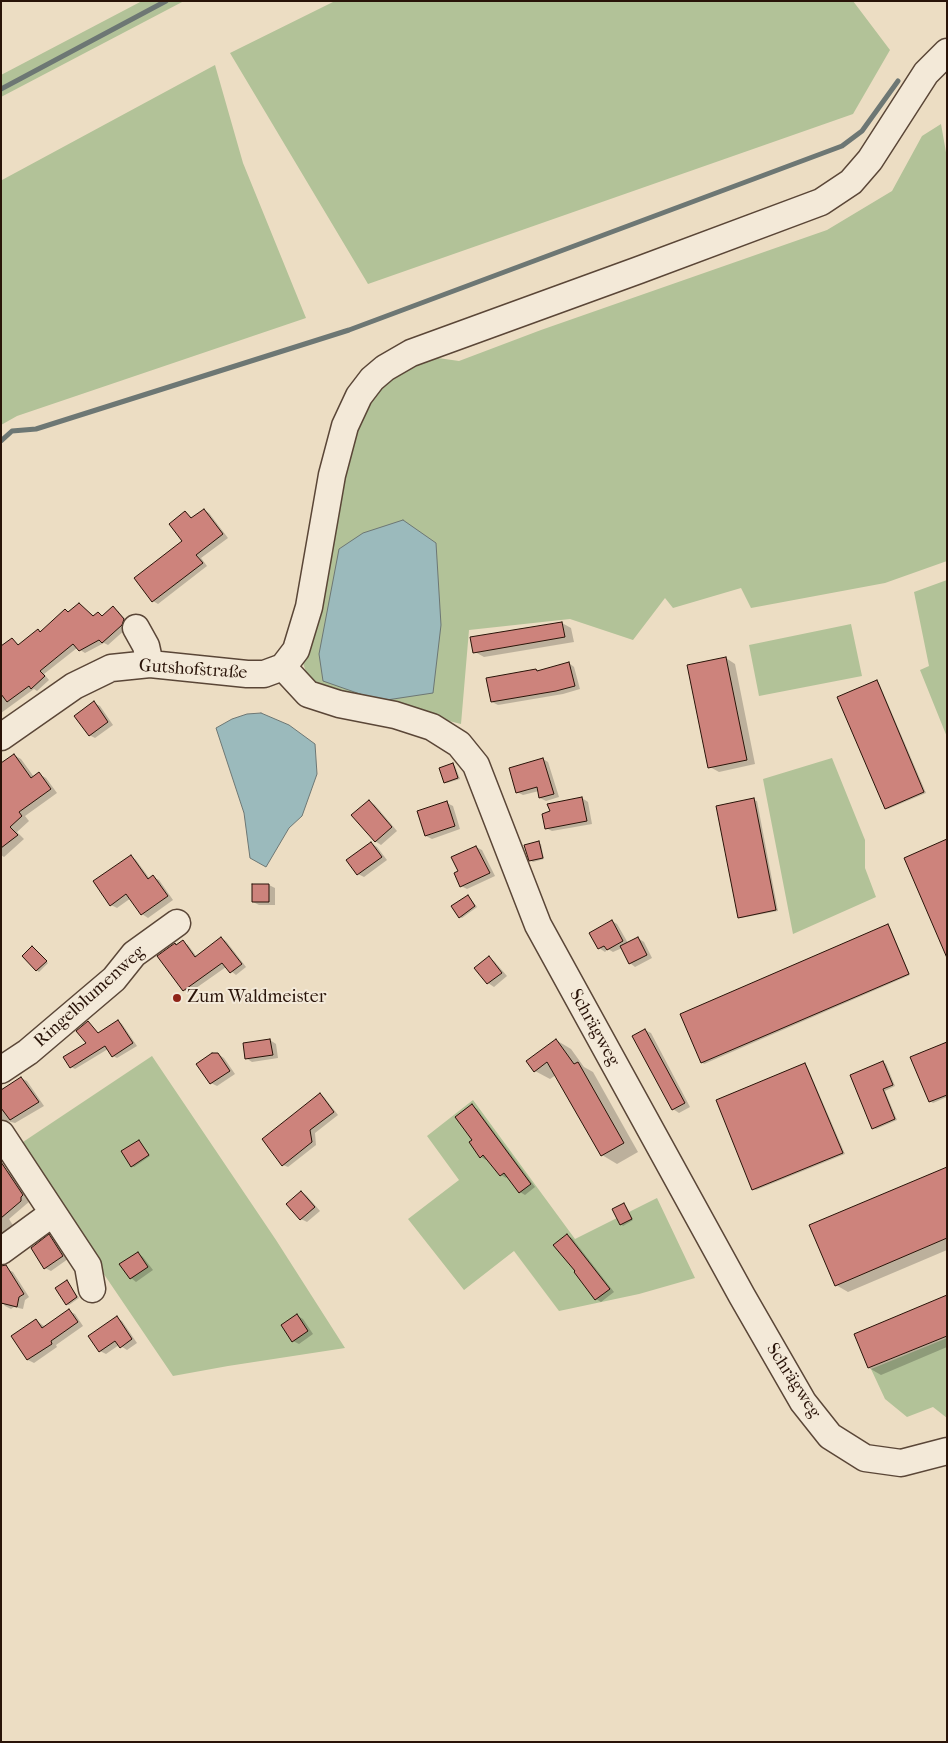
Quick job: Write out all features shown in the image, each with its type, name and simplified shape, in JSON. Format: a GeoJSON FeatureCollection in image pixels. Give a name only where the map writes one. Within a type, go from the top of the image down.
{"type":"FeatureCollection","features":[{"type":"Feature","properties":{"kind":"street"},"geometry":{"type":"LineString","coordinates":[[283,667],[296,650],[309,607],[332,475],[344,426],[358,396],[372,379],[411,353],[821,202],[851,182],[870,160],[926,73],[947,52]]}},
{"type":"Feature","properties":{"kind":"street"},"geometry":{"type":"LineString","coordinates":[[136,628],[146,646],[150,664]]}},
{"type":"Feature","properties":{"kind":"street","name":"Gutshofstraße"},"geometry":{"type":"LineString","coordinates":[[1,737],[82,682],[111,668],[150,664],[264,674],[283,667]]}},
{"type":"Feature","properties":{"kind":"street","name":"Schrägweg"},"geometry":{"type":"LineString","coordinates":[[283,667],[308,694],[339,704],[395,715],[432,728],[459,744],[476,765],[538,925],[763,1334],[803,1402],[830,1436],[865,1458],[902,1464],[947,1452]]}},
{"type":"Feature","properties":{"kind":"street","name":"Ringelblumenweg"},"geometry":{"type":"LineString","coordinates":[[1,1070],[33,1058],[114,979],[134,954],[177,923]]}},
{"type":"Feature","properties":{"kind":"street"},"geometry":{"type":"LineString","coordinates":[[1,1134],[88,1266],[92,1289]]}},
{"type":"Feature","properties":{"kind":"street"},"geometry":{"type":"LineString","coordinates":[[1,1251],[53,1213]]}},
{"type":"Feature","properties":{"kind":"green space"},"geometry":{"type":"Polygon","coordinates":[[[142,1],[184,1],[1,97],[1,75],[142,1]]]}},
{"type":"Feature","properties":{"kind":"green space"},"geometry":{"type":"Polygon","coordinates":[[[335,1],[853,1],[890,50],[853,114],[368,284],[230,53],[335,1]]]}},
{"type":"Feature","properties":{"kind":"green space"},"geometry":{"type":"Polygon","coordinates":[[[215,65],[243,163],[306,318],[17,416],[1,425],[2,180],[215,65]]]}},
{"type":"Feature","properties":{"kind":"green space"},"geometry":{"type":"Polygon","coordinates":[[[941,124],[947,158],[947,561],[885,583],[751,608],[741,588],[673,608],[665,598],[633,640],[570,619],[469,630],[461,724],[318,688],[308,678],[302,660],[359,411],[381,383],[431,357],[459,361],[541,330],[827,230],[892,191],[922,136],[941,124]]]}},
{"type":"Feature","properties":{"kind":"green space"},"geometry":{"type":"Polygon","coordinates":[[[947,580],[947,737],[920,670],[929,666],[914,592],[947,580]]]}},
{"type":"Feature","properties":{"kind":"green space"},"geometry":{"type":"Polygon","coordinates":[[[851,624],[862,676],[759,696],[749,645],[851,624]]]}},
{"type":"Feature","properties":{"kind":"green space"},"geometry":{"type":"Polygon","coordinates":[[[832,758],[865,840],[865,868],[876,897],[793,934],[763,779],[832,758]]]}},
{"type":"Feature","properties":{"kind":"green space"},"geometry":{"type":"Polygon","coordinates":[[[152,1056],[276,1240],[345,1348],[173,1376],[17,1146],[152,1056]]]}},
{"type":"Feature","properties":{"kind":"green space"},"geometry":{"type":"Polygon","coordinates":[[[473,1100],[575,1239],[657,1198],[695,1278],[639,1294],[559,1311],[514,1251],[464,1290],[408,1219],[459,1180],[427,1136],[473,1100]]]}},
{"type":"Feature","properties":{"kind":"green space"},"geometry":{"type":"Polygon","coordinates":[[[947,1338],[947,1418],[933,1407],[907,1417],[885,1399],[871,1369],[947,1338]]]}},
{"type":"Feature","properties":{"kind":"water"},"geometry":{"type":"Polygon","coordinates":[[[403,520],[436,543],[441,625],[433,693],[380,701],[323,681],[319,654],[339,549],[363,533],[403,520]]]}},
{"type":"Feature","properties":{"kind":"water"},"geometry":{"type":"Polygon","coordinates":[[[261,713],[289,725],[315,744],[317,774],[302,816],[289,828],[266,867],[250,858],[244,813],[216,728],[232,719],[247,714],[261,713]]]}},
{"type":"Feature","properties":{"kind":"building"},"geometry":{"type":"Polygon","coordinates":[[[204,509],[223,534],[196,555],[203,563],[152,602],[134,578],[182,541],[169,524],[185,511],[191,518],[204,509]]]}},
{"type":"Feature","properties":{"kind":"building"},"geometry":{"type":"Polygon","coordinates":[[[79,603],[93,616],[98,612],[102,616],[113,606],[124,619],[122,625],[102,643],[99,640],[79,651],[73,644],[40,671],[45,676],[31,689],[29,686],[7,702],[1,694],[1,646],[12,638],[18,645],[38,629],[40,632],[65,609],[68,612],[79,603]]]}},
{"type":"Feature","properties":{"kind":"building"},"geometry":{"type":"Polygon","coordinates":[[[562,622],[565,637],[473,653],[470,637],[562,622]]]}},
{"type":"Feature","properties":{"kind":"building"},"geometry":{"type":"Polygon","coordinates":[[[726,657],[747,760],[708,768],[687,665],[726,657]]]}},
{"type":"Feature","properties":{"kind":"building"},"geometry":{"type":"Polygon","coordinates":[[[569,662],[575,686],[491,702],[486,678],[536,669],[537,671],[569,662]]]}},
{"type":"Feature","properties":{"kind":"building"},"geometry":{"type":"Polygon","coordinates":[[[877,680],[924,792],[885,809],[837,697],[877,680]]]}},
{"type":"Feature","properties":{"kind":"building"},"geometry":{"type":"Polygon","coordinates":[[[94,701],[108,722],[89,736],[74,716],[94,701]]]}},
{"type":"Feature","properties":{"kind":"building"},"geometry":{"type":"Polygon","coordinates":[[[14,754],[31,778],[39,772],[51,789],[19,812],[22,816],[10,827],[18,835],[1,848],[1,763],[14,754]]]}},
{"type":"Feature","properties":{"kind":"building"},"geometry":{"type":"Polygon","coordinates":[[[543,758],[554,794],[539,798],[537,787],[516,793],[509,768],[543,758]]]}},
{"type":"Feature","properties":{"kind":"building"},"geometry":{"type":"Polygon","coordinates":[[[453,763],[458,778],[444,783],[439,768],[453,763]]]}},
{"type":"Feature","properties":{"kind":"building"},"geometry":{"type":"Polygon","coordinates":[[[582,797],[587,821],[545,829],[542,814],[550,811],[547,804],[582,797]]]}},
{"type":"Feature","properties":{"kind":"building"},"geometry":{"type":"Polygon","coordinates":[[[754,798],[776,910],[738,918],[716,806],[754,798]]]}},
{"type":"Feature","properties":{"kind":"building"},"geometry":{"type":"Polygon","coordinates":[[[369,800],[392,827],[375,842],[351,815],[369,800]]]}},
{"type":"Feature","properties":{"kind":"building"},"geometry":{"type":"Polygon","coordinates":[[[447,801],[455,826],[425,836],[417,811],[447,801]]]}},
{"type":"Feature","properties":{"kind":"building"},"geometry":{"type":"Polygon","coordinates":[[[947,839],[947,958],[904,858],[947,839]]]}},
{"type":"Feature","properties":{"kind":"building"},"geometry":{"type":"Polygon","coordinates":[[[539,841],[543,858],[529,861],[524,845],[539,841]]]}},
{"type":"Feature","properties":{"kind":"building"},"geometry":{"type":"Polygon","coordinates":[[[371,842],[382,857],[357,875],[346,860],[371,842]]]}},
{"type":"Feature","properties":{"kind":"building"},"geometry":{"type":"Polygon","coordinates":[[[476,846],[490,873],[460,887],[454,873],[458,871],[451,857],[476,846]]]}},
{"type":"Feature","properties":{"kind":"building"},"geometry":{"type":"Polygon","coordinates":[[[131,855],[148,879],[153,875],[168,896],[141,915],[126,894],[110,906],[93,881],[131,855]]]}},
{"type":"Feature","properties":{"kind":"building"},"geometry":{"type":"Polygon","coordinates":[[[252,884],[269,884],[269,902],[252,902],[252,884]]]}},
{"type":"Feature","properties":{"kind":"building"},"geometry":{"type":"Polygon","coordinates":[[[468,895],[475,906],[459,918],[451,906],[468,895]]]}},
{"type":"Feature","properties":{"kind":"building"},"geometry":{"type":"Polygon","coordinates":[[[612,920],[623,941],[607,950],[604,946],[598,949],[589,933],[612,920]]]}},
{"type":"Feature","properties":{"kind":"building"},"geometry":{"type":"Polygon","coordinates":[[[888,924],[909,974],[701,1063],[680,1014],[888,924]]]}},
{"type":"Feature","properties":{"kind":"building"},"geometry":{"type":"Polygon","coordinates":[[[221,937],[242,964],[230,973],[222,963],[183,991],[157,956],[175,943],[176,945],[183,940],[195,957],[221,937]]]}},
{"type":"Feature","properties":{"kind":"building"},"geometry":{"type":"Polygon","coordinates":[[[638,937],[647,955],[629,964],[620,946],[638,937]]]}},
{"type":"Feature","properties":{"kind":"building"},"geometry":{"type":"Polygon","coordinates":[[[32,946],[47,961],[36,971],[22,956],[32,946]]]}},
{"type":"Feature","properties":{"kind":"building"},"geometry":{"type":"Polygon","coordinates":[[[489,956],[502,973],[487,984],[474,968],[489,956]]]}},
{"type":"Feature","properties":{"kind":"building"},"geometry":{"type":"Polygon","coordinates":[[[118,1020],[133,1043],[112,1057],[105,1046],[70,1068],[63,1057],[86,1043],[76,1031],[88,1021],[98,1033],[118,1020]]]}},
{"type":"Feature","properties":{"kind":"building"},"geometry":{"type":"Polygon","coordinates":[[[645,1029],[685,1103],[672,1110],[632,1036],[645,1029]]]}},
{"type":"Feature","properties":{"kind":"building"},"geometry":{"type":"Polygon","coordinates":[[[270,1039],[273,1055],[245,1059],[243,1043],[270,1039]]]}},
{"type":"Feature","properties":{"kind":"building"},"geometry":{"type":"Polygon","coordinates":[[[556,1039],[574,1064],[578,1062],[624,1143],[601,1156],[547,1062],[534,1072],[526,1061],[556,1039]]]}},
{"type":"Feature","properties":{"kind":"building"},"geometry":{"type":"Polygon","coordinates":[[[947,1042],[947,1095],[929,1102],[910,1057],[947,1042]]]}},
{"type":"Feature","properties":{"kind":"building"},"geometry":{"type":"Polygon","coordinates":[[[212,1053],[218,1053],[230,1071],[210,1084],[196,1064],[212,1053]]]}},
{"type":"Feature","properties":{"kind":"building"},"geometry":{"type":"Polygon","coordinates":[[[883,1061],[893,1085],[883,1089],[895,1119],[872,1129],[850,1075],[883,1061]]]}},
{"type":"Feature","properties":{"kind":"building"},"geometry":{"type":"Polygon","coordinates":[[[805,1063],[843,1153],[752,1190],[716,1100],[805,1063]]]}},
{"type":"Feature","properties":{"kind":"building"},"geometry":{"type":"Polygon","coordinates":[[[21,1077],[39,1102],[10,1120],[1,1108],[1,1090],[21,1077]]]}},
{"type":"Feature","properties":{"kind":"building"},"geometry":{"type":"Polygon","coordinates":[[[320,1093],[334,1112],[310,1130],[312,1142],[282,1166],[262,1139],[320,1093]]]}},
{"type":"Feature","properties":{"kind":"building"},"geometry":{"type":"Polygon","coordinates":[[[472,1104],[531,1184],[519,1193],[504,1173],[500,1176],[483,1155],[480,1158],[469,1142],[472,1140],[455,1117],[472,1104]]]}},
{"type":"Feature","properties":{"kind":"building"},"geometry":{"type":"Polygon","coordinates":[[[139,1140],[149,1155],[131,1167],[121,1151],[139,1140]]]}},
{"type":"Feature","properties":{"kind":"building"},"geometry":{"type":"Polygon","coordinates":[[[1,1162],[23,1195],[21,1201],[1,1218],[1,1162]]]}},
{"type":"Feature","properties":{"kind":"building"},"geometry":{"type":"Polygon","coordinates":[[[947,1167],[947,1238],[835,1286],[809,1225],[947,1167]]]}},
{"type":"Feature","properties":{"kind":"building"},"geometry":{"type":"Polygon","coordinates":[[[301,1191],[315,1207],[300,1220],[286,1204],[301,1191]]]}},
{"type":"Feature","properties":{"kind":"building"},"geometry":{"type":"Polygon","coordinates":[[[624,1203],[632,1219],[620,1225],[612,1209],[624,1203]]]}},
{"type":"Feature","properties":{"kind":"building"},"geometry":{"type":"Polygon","coordinates":[[[49,1234],[63,1256],[44,1269],[31,1248],[49,1234]]]}},
{"type":"Feature","properties":{"kind":"building"},"geometry":{"type":"Polygon","coordinates":[[[567,1234],[610,1289],[595,1300],[575,1271],[553,1245],[567,1234]]]}},
{"type":"Feature","properties":{"kind":"building"},"geometry":{"type":"Polygon","coordinates":[[[138,1252],[148,1267],[130,1279],[119,1264],[138,1252]]]}},
{"type":"Feature","properties":{"kind":"building"},"geometry":{"type":"Polygon","coordinates":[[[6,1265],[24,1294],[19,1297],[17,1307],[1,1303],[1,1266],[6,1265]]]}},
{"type":"Feature","properties":{"kind":"building"},"geometry":{"type":"Polygon","coordinates":[[[67,1280],[77,1297],[66,1305],[55,1288],[67,1280]]]}},
{"type":"Feature","properties":{"kind":"building"},"geometry":{"type":"Polygon","coordinates":[[[947,1295],[947,1336],[868,1368],[854,1334],[947,1295]]]}},
{"type":"Feature","properties":{"kind":"building"},"geometry":{"type":"Polygon","coordinates":[[[69,1309],[78,1322],[51,1341],[52,1344],[27,1360],[11,1336],[36,1319],[42,1328],[69,1309]]]}},
{"type":"Feature","properties":{"kind":"building"},"geometry":{"type":"Polygon","coordinates":[[[297,1314],[308,1331],[292,1342],[281,1325],[297,1314]]]}},
{"type":"Feature","properties":{"kind":"building"},"geometry":{"type":"Polygon","coordinates":[[[117,1316],[132,1339],[120,1348],[115,1341],[99,1352],[88,1336],[117,1316]]]}},
{"type":"Feature","properties":{"kind":"waterway"},"geometry":{"type":"LineString","coordinates":[[1,89],[166,1]]}},
{"type":"Feature","properties":{"kind":"waterway"},"geometry":{"type":"LineString","coordinates":[[1,441],[12,431],[36,429],[349,330],[842,146],[862,131],[898,81]]}},
{"type":"Feature","properties":{"kind":"place","name":"Zum Waldmeister"},"geometry":{"type":"Point","coordinates":[177,998]}}]}
